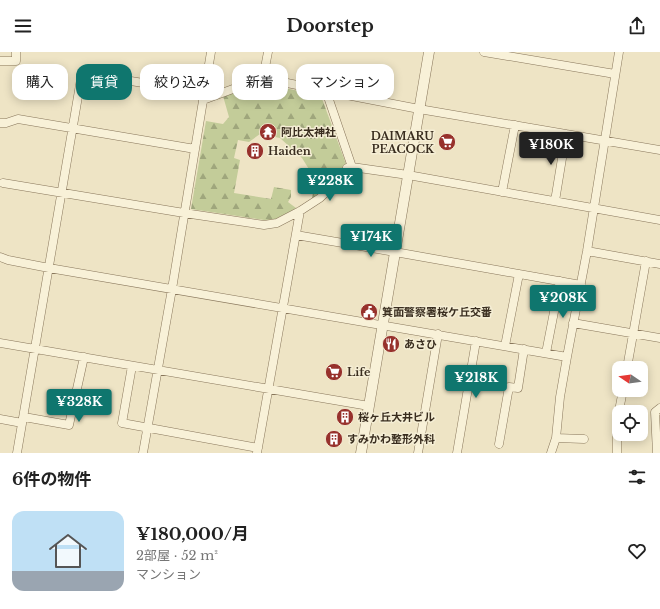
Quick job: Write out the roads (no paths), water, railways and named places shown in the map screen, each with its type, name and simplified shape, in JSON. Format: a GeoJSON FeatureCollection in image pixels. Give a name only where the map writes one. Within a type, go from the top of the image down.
{"type":"FeatureCollection","features":[{"type":"Feature","properties":{"kind":"street"},"geometry":{"type":"LineString","coordinates":[[0,61],[16,61],[16,52]]}},
{"type":"Feature","properties":{"kind":"street"},"geometry":{"type":"LineString","coordinates":[[208,64],[210,52]]}},
{"type":"Feature","properties":{"kind":"street"},"geometry":{"type":"LineString","coordinates":[[266,64],[268,52]]}},
{"type":"Feature","properties":{"kind":"street"},"geometry":{"type":"LineString","coordinates":[[361,453],[429,52]]}},
{"type":"Feature","properties":{"kind":"street"},"geometry":{"type":"LineString","coordinates":[[484,52],[615,74]]}},
{"type":"Feature","properties":{"kind":"street"},"geometry":{"type":"LineString","coordinates":[[551,453],[556,438],[560,397],[587,251],[619,52]]}},
{"type":"Feature","properties":{"kind":"street"},"geometry":{"type":"LineString","coordinates":[[17,453],[82,73],[140,84]]}},
{"type":"Feature","properties":{"kind":"street"},"geometry":{"type":"LineString","coordinates":[[143,453],[203,100]]}},
{"type":"Feature","properties":{"kind":"street"},"geometry":{"type":"LineString","coordinates":[[329,100],[349,167]]}},
{"type":"Feature","properties":{"kind":"street"},"geometry":{"type":"LineString","coordinates":[[375,100],[660,150]]}},
{"type":"Feature","properties":{"kind":"street"},"geometry":{"type":"LineString","coordinates":[[0,123],[6,123],[18,119],[195,150]]}},
{"type":"Feature","properties":{"kind":"street"},"geometry":{"type":"LineString","coordinates":[[502,192],[515,125]]}},
{"type":"Feature","properties":{"kind":"street"},"geometry":{"type":"LineString","coordinates":[[555,201],[566,134]]}},
{"type":"Feature","properties":{"kind":"street"},"geometry":{"type":"LineString","coordinates":[[349,167],[408,175],[660,220]]}},
{"type":"Feature","properties":{"kind":"street"},"geometry":{"type":"LineString","coordinates":[[2,183],[264,225],[277,223],[320,198],[349,167]]}},
{"type":"Feature","properties":{"kind":"street"},"geometry":{"type":"LineString","coordinates":[[132,366],[122,423],[258,450],[300,211]]}},
{"type":"Feature","properties":{"kind":"street"},"geometry":{"type":"LineString","coordinates":[[296,235],[581,285]]}},
{"type":"Feature","properties":{"kind":"street"},"geometry":{"type":"LineString","coordinates":[[587,251],[660,264]]}},
{"type":"Feature","properties":{"kind":"street"},"geometry":{"type":"LineString","coordinates":[[0,257],[49,268],[567,357]]}},
{"type":"Feature","properties":{"kind":"street"},"geometry":{"type":"LineString","coordinates":[[628,361],[646,261]]}},
{"type":"Feature","properties":{"kind":"street"},"geometry":{"type":"LineString","coordinates":[[505,346],[519,274]]}},
{"type":"Feature","properties":{"kind":"street"},"geometry":{"type":"LineString","coordinates":[[546,353],[560,282]]}},
{"type":"Feature","properties":{"kind":"street"},"geometry":{"type":"LineString","coordinates":[[573,323],[660,338]]}},
{"type":"Feature","properties":{"kind":"street"},"geometry":{"type":"LineString","coordinates":[[418,453],[438,334]]}},
{"type":"Feature","properties":{"kind":"street"},"geometry":{"type":"LineString","coordinates":[[458,453],[476,341]]}},
{"type":"Feature","properties":{"kind":"street"},"geometry":{"type":"LineString","coordinates":[[0,342],[369,406]]}},
{"type":"Feature","properties":{"kind":"street"},"geometry":{"type":"LineString","coordinates":[[499,444],[509,387],[518,388],[524,349]]}},
{"type":"Feature","properties":{"kind":"street"},"geometry":{"type":"LineString","coordinates":[[0,419],[69,425],[84,357]]}},
{"type":"Feature","properties":{"kind":"street"},"geometry":{"type":"LineString","coordinates":[[617,453],[617,421],[622,397]]}},
{"type":"Feature","properties":{"kind":"street"},"geometry":{"type":"LineString","coordinates":[[657,453],[655,412],[660,408]]}},
{"type":"Feature","properties":{"kind":"street"},"geometry":{"type":"LineString","coordinates":[[556,438],[584,439]]}},
{"type":"Feature","properties":{"kind":"place","name":"阿比太神社"},"geometry":{"type":"Point","coordinates":[268,132]}},
{"type":"Feature","properties":{"kind":"place","name":"DAIMARU PEACOCK"},"geometry":{"type":"Point","coordinates":[447,142]}},
{"type":"Feature","properties":{"kind":"place","name":"Haiden"},"geometry":{"type":"Point","coordinates":[255,151]}},
{"type":"Feature","properties":{"kind":"place","name":"箕面警察署桜ケ丘交番"},"geometry":{"type":"Point","coordinates":[369,312]}},
{"type":"Feature","properties":{"kind":"place","name":"あさひ"},"geometry":{"type":"Point","coordinates":[391,344]}},
{"type":"Feature","properties":{"kind":"place","name":"Life"},"geometry":{"type":"Point","coordinates":[334,372]}},
{"type":"Feature","properties":{"kind":"place","name":"桜ヶ丘大井ビル"},"geometry":{"type":"Point","coordinates":[345,417]}},
{"type":"Feature","properties":{"kind":"place","name":"すみかわ整形外科"},"geometry":{"type":"Point","coordinates":[334,439]}}]}
